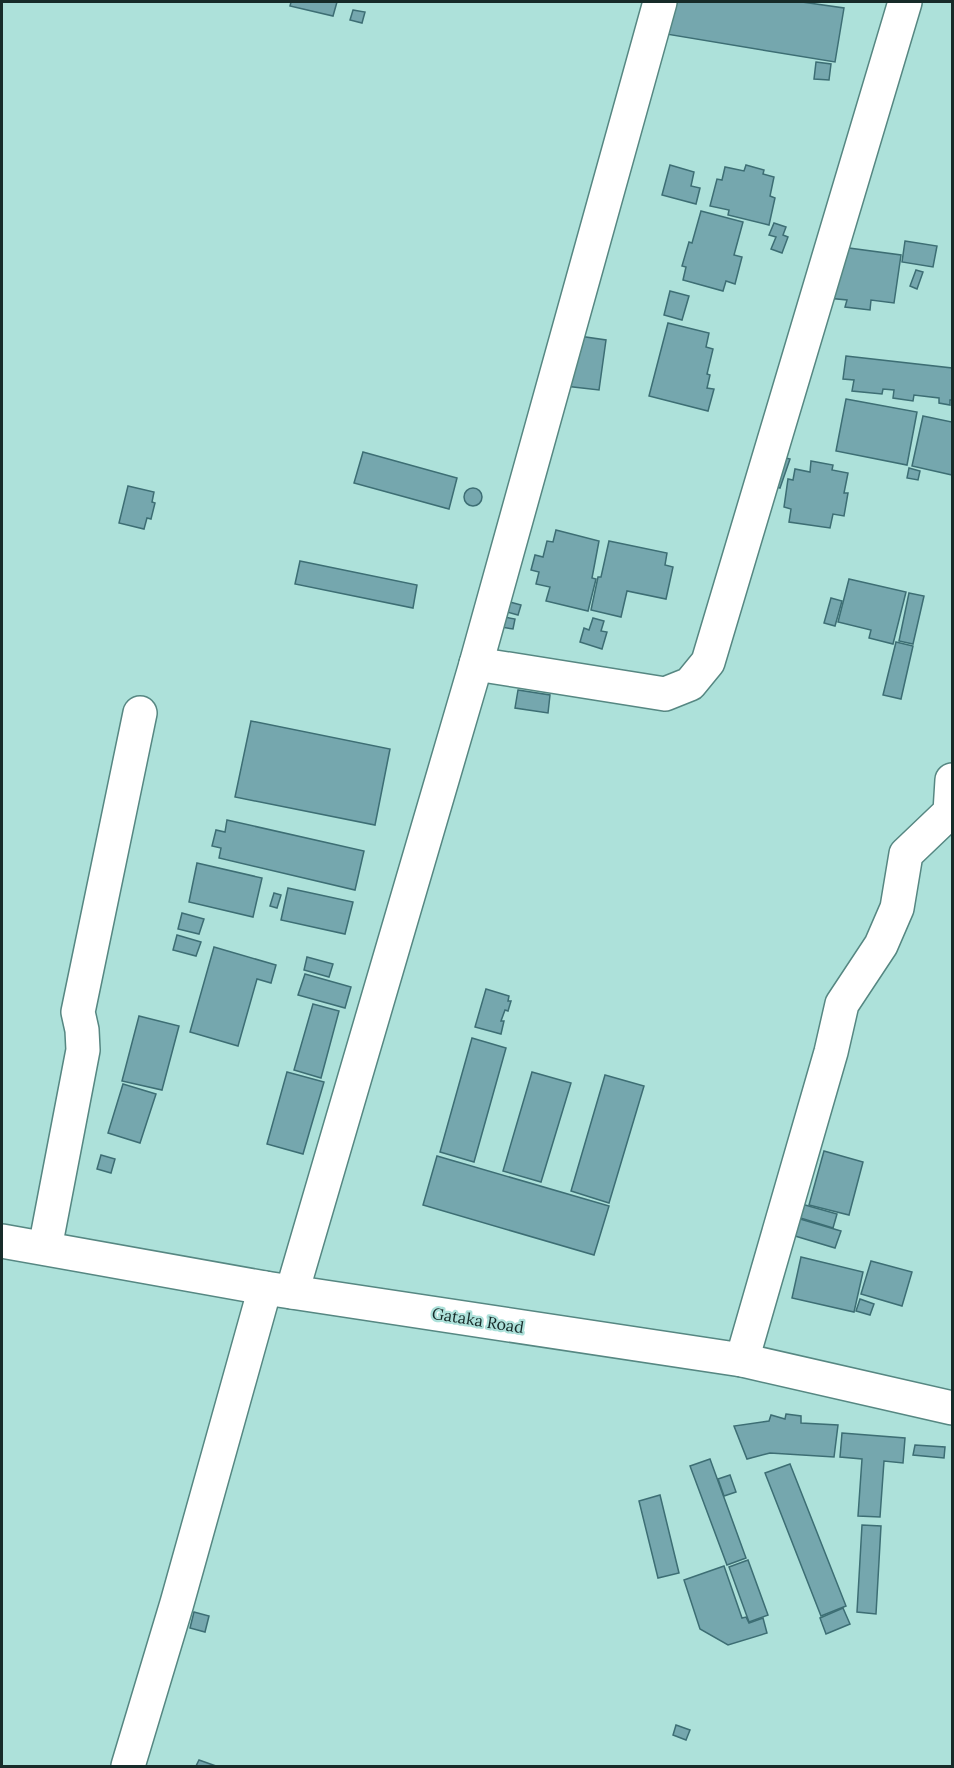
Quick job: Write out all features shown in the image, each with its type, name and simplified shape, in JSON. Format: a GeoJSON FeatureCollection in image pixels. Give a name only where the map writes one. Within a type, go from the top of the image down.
{"type":"FeatureCollection","features":[{"type":"Feature","properties":{"kind":"street"},"geometry":{"type":"LineString","coordinates":[[128,1767],[177,1603],[279,1290],[476,664],[660,2]]}},
{"type":"Feature","properties":{"kind":"street"},"geometry":{"type":"LineString","coordinates":[[476,664],[664,694],[690,684],[708,662],[905,2]]}},
{"type":"Feature","properties":{"kind":"street"},"geometry":{"type":"LineString","coordinates":[[45,1248],[83,1050],[78,1012],[140,713]]}},
{"type":"Feature","properties":{"kind":"street"},"geometry":{"type":"LineString","coordinates":[[742,1360],[831,1052],[842,1004],[880,945],[897,908],[906,854],[950,812],[952,780]]}},
{"type":"Feature","properties":{"kind":"street","name":"Gataka Road"},"geometry":{"type":"LineString","coordinates":[[2,1241],[279,1290],[742,1360],[952,1408]]}},
{"type":"Feature","properties":{"kind":"building"},"geometry":{"type":"Polygon","coordinates":[[[291,2],[337,2],[333,16],[290,6],[291,2]]]}},
{"type":"Feature","properties":{"kind":"building"},"geometry":{"type":"Polygon","coordinates":[[[671,2],[802,2],[844,8],[835,62],[666,34],[671,2]]]}},
{"type":"Feature","properties":{"kind":"building"},"geometry":{"type":"Polygon","coordinates":[[[353,10],[365,12],[362,23],[350,20],[353,10]]]}},
{"type":"Feature","properties":{"kind":"building"},"geometry":{"type":"Polygon","coordinates":[[[816,62],[831,64],[829,80],[814,79],[816,62]]]}},
{"type":"Feature","properties":{"kind":"building"},"geometry":{"type":"Polygon","coordinates":[[[670,165],[694,172],[691,186],[700,188],[696,204],[662,195],[670,165]]]}},
{"type":"Feature","properties":{"kind":"building"},"geometry":{"type":"Polygon","coordinates":[[[746,165],[764,170],[763,174],[774,177],[770,196],[775,198],[769,225],[728,215],[729,210],[710,206],[717,179],[722,180],[725,167],[744,171],[746,165]]]}},
{"type":"Feature","properties":{"kind":"building"},"geometry":{"type":"Polygon","coordinates":[[[701,211],[743,222],[734,255],[742,257],[735,284],[726,281],[723,291],[683,280],[686,267],[682,266],[689,242],[692,243],[701,211]]]}},
{"type":"Feature","properties":{"kind":"building"},"geometry":{"type":"Polygon","coordinates":[[[774,223],[786,227],[783,235],[788,237],[782,253],[771,249],[776,237],[769,235],[774,223]]]}},
{"type":"Feature","properties":{"kind":"building"},"geometry":{"type":"Polygon","coordinates":[[[905,241],[937,246],[933,267],[902,262],[905,241]]]}},
{"type":"Feature","properties":{"kind":"building"},"geometry":{"type":"Polygon","coordinates":[[[834,246],[901,255],[894,303],[871,300],[870,310],[845,307],[847,300],[827,298],[834,246]]]}},
{"type":"Feature","properties":{"kind":"building"},"geometry":{"type":"Polygon","coordinates":[[[916,270],[923,272],[917,289],[910,286],[916,270]]]}},
{"type":"Feature","properties":{"kind":"building"},"geometry":{"type":"Polygon","coordinates":[[[670,291],[689,296],[682,320],[664,315],[670,291]]]}},
{"type":"Feature","properties":{"kind":"building"},"geometry":{"type":"Polygon","coordinates":[[[668,323],[709,333],[706,347],[713,349],[707,374],[710,375],[707,388],[714,389],[708,411],[649,396],[668,323]]]}},
{"type":"Feature","properties":{"kind":"building"},"geometry":{"type":"Polygon","coordinates":[[[572,335],[606,340],[599,390],[565,386],[572,335]]]}},
{"type":"Feature","properties":{"kind":"building"},"geometry":{"type":"Polygon","coordinates":[[[846,356],[952,368],[950,405],[939,403],[939,398],[914,395],[913,401],[893,398],[894,390],[883,389],[882,394],[852,391],[854,380],[843,379],[846,356]]]}},
{"type":"Feature","properties":{"kind":"building"},"geometry":{"type":"Polygon","coordinates":[[[846,399],[917,412],[907,465],[836,451],[846,399]]]}},
{"type":"Feature","properties":{"kind":"building"},"geometry":{"type":"Polygon","coordinates":[[[923,416],[952,422],[952,475],[912,466],[923,416]]]}},
{"type":"Feature","properties":{"kind":"building"},"geometry":{"type":"Polygon","coordinates":[[[363,452],[457,478],[449,509],[354,483],[363,452]]]}},
{"type":"Feature","properties":{"kind":"building"},"geometry":{"type":"Polygon","coordinates":[[[774,455],[790,459],[780,488],[766,484],[774,455]]]}},
{"type":"Feature","properties":{"kind":"building"},"geometry":{"type":"Polygon","coordinates":[[[811,461],[833,465],[832,470],[848,473],[844,493],[848,493],[844,516],[833,514],[830,528],[789,522],[791,509],[784,507],[788,479],[793,480],[795,469],[810,472],[811,461]]]}},
{"type":"Feature","properties":{"kind":"building"},"geometry":{"type":"Polygon","coordinates":[[[909,468],[920,471],[918,480],[907,478],[909,468]]]}},
{"type":"Feature","properties":{"kind":"building"},"geometry":{"type":"Polygon","coordinates":[[[128,486],[154,492],[152,502],[155,503],[151,519],[147,518],[144,529],[119,523],[128,486]]]}},
{"type":"Feature","properties":{"kind":"building"},"geometry":{"type":"Polygon","coordinates":[[[473,488],[479,491],[482,497],[479,503],[473,506],[467,503],[464,497],[467,491],[473,488]]]}},
{"type":"Feature","properties":{"kind":"building"},"geometry":{"type":"Polygon","coordinates":[[[556,530],[599,541],[592,578],[596,579],[588,611],[546,601],[550,587],[536,584],[539,572],[531,570],[535,555],[543,557],[547,541],[553,542],[556,530]]]}},
{"type":"Feature","properties":{"kind":"building"},"geometry":{"type":"Polygon","coordinates":[[[609,541],[667,553],[665,565],[673,567],[666,599],[627,591],[621,617],[591,610],[609,541]]]}},
{"type":"Feature","properties":{"kind":"building"},"geometry":{"type":"Polygon","coordinates":[[[300,561],[417,585],[413,608],[295,584],[300,561]]]}},
{"type":"Feature","properties":{"kind":"building"},"geometry":{"type":"Polygon","coordinates":[[[849,579],[906,592],[893,644],[869,638],[871,630],[838,622],[849,579]]]}},
{"type":"Feature","properties":{"kind":"building"},"geometry":{"type":"Polygon","coordinates":[[[909,593],[924,596],[913,644],[899,641],[909,593]]]}},
{"type":"Feature","properties":{"kind":"building"},"geometry":{"type":"Polygon","coordinates":[[[831,598],[842,601],[835,626],[824,623],[831,598]]]}},
{"type":"Feature","properties":{"kind":"building"},"geometry":{"type":"Polygon","coordinates":[[[510,602],[521,605],[518,615],[507,612],[510,602]]]}},
{"type":"Feature","properties":{"kind":"building"},"geometry":{"type":"Polygon","coordinates":[[[504,617],[515,619],[513,629],[501,627],[504,617]]]}},
{"type":"Feature","properties":{"kind":"building"},"geometry":{"type":"Polygon","coordinates":[[[593,618],[604,621],[601,631],[607,632],[602,649],[580,642],[584,628],[589,630],[593,618]]]}},
{"type":"Feature","properties":{"kind":"building"},"geometry":{"type":"Polygon","coordinates":[[[896,642],[913,646],[901,699],[883,695],[896,642]]]}},
{"type":"Feature","properties":{"kind":"building"},"geometry":{"type":"Polygon","coordinates":[[[518,690],[550,695],[548,713],[515,708],[518,690]]]}},
{"type":"Feature","properties":{"kind":"building"},"geometry":{"type":"Polygon","coordinates":[[[251,721],[390,749],[375,825],[235,797],[251,721]]]}},
{"type":"Feature","properties":{"kind":"building"},"geometry":{"type":"Polygon","coordinates":[[[227,820],[364,851],[355,890],[219,858],[221,848],[212,846],[216,830],[225,832],[227,820]]]}},
{"type":"Feature","properties":{"kind":"building"},"geometry":{"type":"Polygon","coordinates":[[[197,863],[262,878],[253,917],[189,902],[197,863]]]}},
{"type":"Feature","properties":{"kind":"building"},"geometry":{"type":"Polygon","coordinates":[[[288,888],[353,902],[345,934],[281,920],[288,888]]]}},
{"type":"Feature","properties":{"kind":"building"},"geometry":{"type":"Polygon","coordinates":[[[274,893],[281,895],[277,908],[270,906],[274,893]]]}},
{"type":"Feature","properties":{"kind":"building"},"geometry":{"type":"Polygon","coordinates":[[[182,913],[204,919],[199,934],[178,929],[182,913]]]}},
{"type":"Feature","properties":{"kind":"building"},"geometry":{"type":"Polygon","coordinates":[[[177,935],[201,942],[196,956],[173,950],[177,935]]]}},
{"type":"Feature","properties":{"kind":"building"},"geometry":{"type":"Polygon","coordinates":[[[214,947],[276,965],[271,983],[257,979],[238,1046],[190,1032],[214,947]]]}},
{"type":"Feature","properties":{"kind":"building"},"geometry":{"type":"Polygon","coordinates":[[[307,957],[333,964],[329,977],[304,970],[307,957]]]}},
{"type":"Feature","properties":{"kind":"building"},"geometry":{"type":"Polygon","coordinates":[[[305,974],[351,987],[345,1008],[298,995],[305,974]]]}},
{"type":"Feature","properties":{"kind":"building"},"geometry":{"type":"Polygon","coordinates":[[[486,989],[509,996],[508,1001],[511,1001],[501,1021],[504,1021],[501,1034],[475,1027],[486,989]]]}},
{"type":"Feature","properties":{"kind":"building"},"geometry":{"type":"Polygon","coordinates":[[[313,1004],[339,1011],[321,1078],[294,1070],[313,1004]]]}},
{"type":"Feature","properties":{"kind":"building"},"geometry":{"type":"Polygon","coordinates":[[[139,1016],[179,1026],[162,1090],[122,1081],[139,1016]]]}},
{"type":"Feature","properties":{"kind":"building"},"geometry":{"type":"Polygon","coordinates":[[[472,1038],[506,1048],[474,1162],[440,1152],[472,1038]]]}},
{"type":"Feature","properties":{"kind":"building"},"geometry":{"type":"Polygon","coordinates":[[[287,1072],[324,1082],[303,1154],[267,1144],[287,1072]]]}},
{"type":"Feature","properties":{"kind":"building"},"geometry":{"type":"Polygon","coordinates":[[[532,1072],[571,1083],[541,1182],[503,1171],[532,1072]]]}},
{"type":"Feature","properties":{"kind":"building"},"geometry":{"type":"Polygon","coordinates":[[[605,1075],[644,1086],[609,1203],[571,1191],[605,1075]]]}},
{"type":"Feature","properties":{"kind":"building"},"geometry":{"type":"Polygon","coordinates":[[[123,1084],[156,1094],[140,1143],[108,1133],[123,1084]]]}},
{"type":"Feature","properties":{"kind":"building"},"geometry":{"type":"Polygon","coordinates":[[[824,1151],[863,1162],[849,1215],[809,1205],[824,1151]]]}},
{"type":"Feature","properties":{"kind":"building"},"geometry":{"type":"Polygon","coordinates":[[[101,1155],[115,1159],[111,1173],[97,1169],[101,1155]]]}},
{"type":"Feature","properties":{"kind":"building"},"geometry":{"type":"Polygon","coordinates":[[[437,1156],[609,1206],[594,1255],[423,1205],[437,1156]]]}},
{"type":"Feature","properties":{"kind":"building"},"geometry":{"type":"Polygon","coordinates":[[[798,1203],[837,1214],[833,1228],[794,1216],[798,1203]]]}},
{"type":"Feature","properties":{"kind":"building"},"geometry":{"type":"Polygon","coordinates":[[[790,1216],[841,1231],[835,1248],[785,1233],[790,1216]]]}},
{"type":"Feature","properties":{"kind":"building"},"geometry":{"type":"Polygon","coordinates":[[[801,1257],[863,1272],[854,1312],[792,1298],[801,1257]]]}},
{"type":"Feature","properties":{"kind":"building"},"geometry":{"type":"Polygon","coordinates":[[[871,1261],[912,1272],[902,1306],[861,1294],[871,1261]]]}},
{"type":"Feature","properties":{"kind":"building"},"geometry":{"type":"Polygon","coordinates":[[[860,1299],[874,1304],[870,1315],[856,1311],[860,1299]]]}},
{"type":"Feature","properties":{"kind":"building"},"geometry":{"type":"Polygon","coordinates":[[[786,1414],[801,1416],[801,1423],[838,1425],[834,1457],[770,1453],[747,1459],[734,1426],[769,1421],[771,1415],[785,1419],[786,1414]]]}},
{"type":"Feature","properties":{"kind":"building"},"geometry":{"type":"Polygon","coordinates":[[[842,1433],[905,1438],[903,1463],[884,1461],[880,1517],[858,1516],[862,1459],[840,1457],[842,1433]]]}},
{"type":"Feature","properties":{"kind":"building"},"geometry":{"type":"Polygon","coordinates":[[[915,1445],[945,1447],[944,1458],[913,1455],[915,1445]]]}},
{"type":"Feature","properties":{"kind":"building"},"geometry":{"type":"Polygon","coordinates":[[[710,1459],[746,1558],[727,1565],[690,1466],[710,1459]]]}},
{"type":"Feature","properties":{"kind":"building"},"geometry":{"type":"Polygon","coordinates":[[[790,1464],[846,1606],[821,1616],[765,1473],[790,1464]]]}},
{"type":"Feature","properties":{"kind":"building"},"geometry":{"type":"Polygon","coordinates":[[[730,1475],[736,1492],[724,1496],[718,1479],[730,1475]]]}},
{"type":"Feature","properties":{"kind":"building"},"geometry":{"type":"Polygon","coordinates":[[[660,1495],[679,1573],[658,1578],[639,1501],[660,1495]]]}},
{"type":"Feature","properties":{"kind":"building"},"geometry":{"type":"Polygon","coordinates":[[[862,1525],[881,1526],[876,1614],[857,1612],[862,1525]]]}},
{"type":"Feature","properties":{"kind":"building"},"geometry":{"type":"Polygon","coordinates":[[[748,1560],[768,1615],[749,1622],[729,1567],[748,1560]]]}},
{"type":"Feature","properties":{"kind":"building"},"geometry":{"type":"Polygon","coordinates":[[[724,1566],[742,1618],[746,1617],[749,1623],[763,1618],[767,1633],[728,1645],[700,1629],[684,1580],[724,1566]]]}},
{"type":"Feature","properties":{"kind":"building"},"geometry":{"type":"Polygon","coordinates":[[[843,1608],[850,1624],[826,1634],[820,1618],[843,1608]]]}},
{"type":"Feature","properties":{"kind":"building"},"geometry":{"type":"Polygon","coordinates":[[[194,1612],[209,1616],[205,1632],[190,1628],[194,1612]]]}},
{"type":"Feature","properties":{"kind":"building"},"geometry":{"type":"Polygon","coordinates":[[[676,1725],[690,1730],[686,1740],[673,1735],[676,1725]]]}},
{"type":"Feature","properties":{"kind":"building"},"geometry":{"type":"Polygon","coordinates":[[[199,1760],[216,1766],[196,1766],[199,1760]]]}}]}
